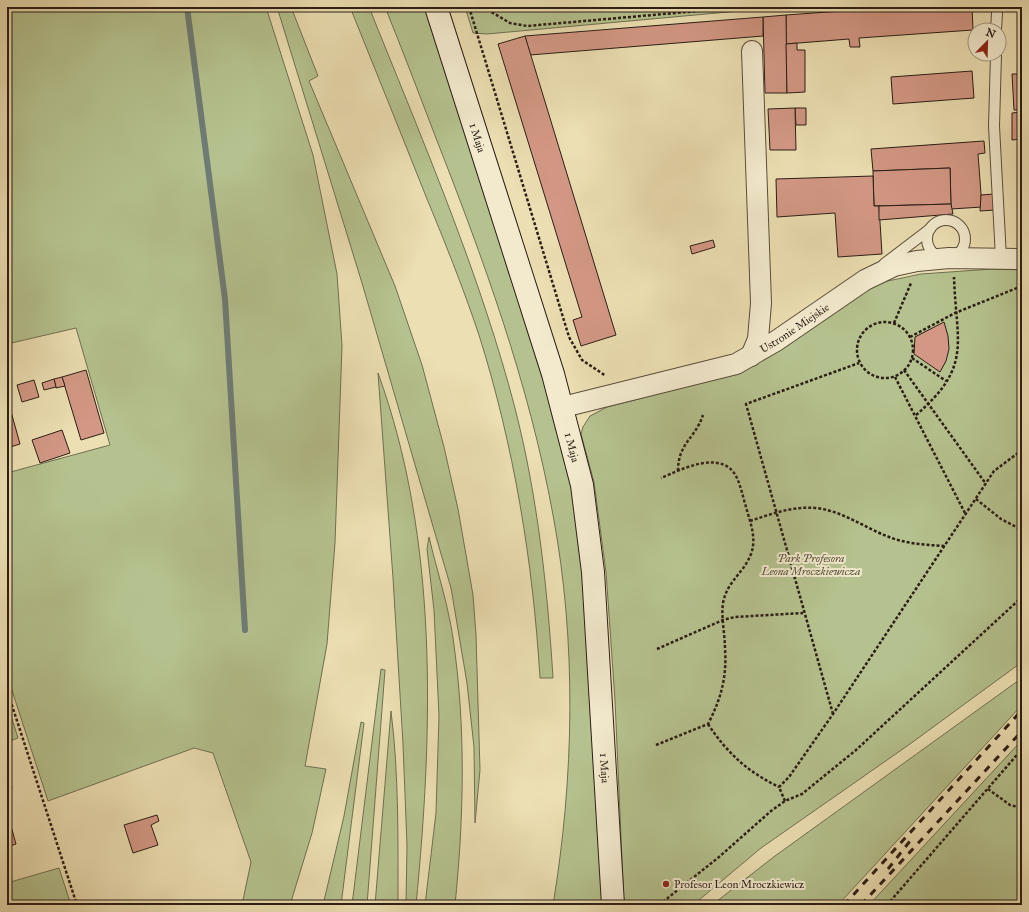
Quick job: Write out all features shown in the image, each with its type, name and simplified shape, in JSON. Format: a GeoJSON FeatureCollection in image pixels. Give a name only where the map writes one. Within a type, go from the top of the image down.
{"type":"FeatureCollection","features":[{"type":"Feature","properties":{"kind":"street","name":"1 Maja"},"geometry":{"type":"LineString","coordinates":[[436,7],[563,407],[582,486],[594,572],[613,905]]}},
{"type":"Feature","properties":{"kind":"street"},"geometry":{"type":"LineString","coordinates":[[751,356],[758,339],[761,303],[752,51]]}},
{"type":"Feature","properties":{"kind":"street","name":"Ustronie Miejskie"},"geometry":{"type":"LineString","coordinates":[[563,407],[736,364],[776,341],[856,285],[884,269],[920,261],[949,258],[1022,259]]}},
{"type":"Feature","properties":{"kind":"lane"},"geometry":{"type":"LineString","coordinates":[[996,22],[997,14]]}},
{"type":"Feature","properties":{"kind":"lane"},"geometry":{"type":"LineString","coordinates":[[996,62],[994,126],[1002,258]]}},
{"type":"Feature","properties":{"kind":"lane"},"geometry":{"type":"LineString","coordinates":[[856,285],[940,221],[952,221],[962,229],[965,241],[964,247],[960,252],[949,258],[937,256],[932,252],[927,241],[930,229]]}},
{"type":"Feature","properties":{"kind":"path"},"geometry":{"type":"LineString","coordinates":[[469,7],[569,337],[582,360],[611,379],[615,384],[618,393]]}},
{"type":"Feature","properties":{"kind":"path"},"geometry":{"type":"LineString","coordinates":[[483,7],[510,23],[527,26],[744,7]]}},
{"type":"Feature","properties":{"kind":"path"},"geometry":{"type":"LineString","coordinates":[[916,415],[929,403],[946,382],[954,369],[958,357],[958,328],[955,313],[954,275],[949,258]]}},
{"type":"Feature","properties":{"kind":"path"},"geometry":{"type":"LineString","coordinates":[[894,324],[920,261]]}},
{"type":"Feature","properties":{"kind":"path"},"geometry":{"type":"LineString","coordinates":[[910,337],[955,313],[1022,286]]}},
{"type":"Feature","properties":{"kind":"path"},"geometry":{"type":"LineString","coordinates":[[881,322],[894,324],[903,328],[910,337],[913,348],[912,357],[904,370],[895,377],[886,379],[877,377],[868,373],[859,363],[856,348],[859,338],[864,330],[872,325],[881,322]]}},
{"type":"Feature","properties":{"kind":"path"},"geometry":{"type":"LineString","coordinates":[[912,358],[946,382]]}},
{"type":"Feature","properties":{"kind":"path"},"geometry":{"type":"LineString","coordinates":[[833,714],[803,613],[746,404],[859,363]]}},
{"type":"Feature","properties":{"kind":"path"},"geometry":{"type":"LineString","coordinates":[[904,370],[986,484]]}},
{"type":"Feature","properties":{"kind":"path"},"geometry":{"type":"LineString","coordinates":[[895,377],[916,415],[966,515]]}},
{"type":"Feature","properties":{"kind":"path"},"geometry":{"type":"LineString","coordinates":[[678,471],[678,458],[681,448],[699,426],[703,415]]}},
{"type":"Feature","properties":{"kind":"path"},"geometry":{"type":"LineString","coordinates":[[779,787],[789,777],[833,714],[946,546],[994,471],[1022,450]]}},
{"type":"Feature","properties":{"kind":"path"},"geometry":{"type":"LineString","coordinates":[[656,745],[708,724],[718,704],[725,681],[726,669],[723,604],[728,588],[746,564],[751,554],[754,540],[750,521],[736,477],[728,467],[717,462],[704,463],[661,478]]}},
{"type":"Feature","properties":{"kind":"path"},"geometry":{"type":"LineString","coordinates":[[976,499],[1001,519],[1022,530]]}},
{"type":"Feature","properties":{"kind":"path"},"geometry":{"type":"LineString","coordinates":[[750,521],[776,512],[798,508],[817,508],[836,513],[890,538],[906,542],[946,546]]}},
{"type":"Feature","properties":{"kind":"path"},"geometry":{"type":"LineString","coordinates":[[659,905],[785,801],[802,794],[856,750],[1022,597]]}},
{"type":"Feature","properties":{"kind":"path"},"geometry":{"type":"LineString","coordinates":[[657,649],[723,620],[735,617],[803,613]]}},
{"type":"Feature","properties":{"kind":"path"},"geometry":{"type":"LineString","coordinates":[[7,690],[77,905]]}},
{"type":"Feature","properties":{"kind":"path"},"geometry":{"type":"LineString","coordinates":[[708,724],[737,760],[758,776],[779,787],[785,801]]}},
{"type":"Feature","properties":{"kind":"path"},"geometry":{"type":"LineString","coordinates":[[886,905],[1022,749]]}},
{"type":"Feature","properties":{"kind":"path"},"geometry":{"type":"LineString","coordinates":[[988,789],[1010,805],[1022,808]]}},
{"type":"Feature","properties":{"kind":"green space"},"geometry":{"type":"Polygon","coordinates":[[[7,7],[266,7],[313,155],[337,274],[342,346],[335,543],[327,644],[305,766],[326,769],[312,833],[290,905],[242,905],[251,862],[213,753],[194,748],[48,801],[7,675],[7,473],[110,445],[76,328],[7,344],[7,7]]]}},
{"type":"Feature","properties":{"kind":"green space"},"geometry":{"type":"Polygon","coordinates":[[[277,7],[291,7],[318,76],[309,81],[395,286],[422,365],[444,447],[458,509],[473,595],[476,635],[480,770],[475,823],[474,747],[467,683],[451,588],[362,283],[277,7]]]}},
{"type":"Feature","properties":{"kind":"green space"},"geometry":{"type":"Polygon","coordinates":[[[350,7],[369,7],[462,242],[495,338],[518,422],[533,495],[544,568],[553,678],[540,678],[532,591],[520,505],[502,419],[479,335],[446,246],[350,7]]]}},
{"type":"Feature","properties":{"kind":"green space"},"geometry":{"type":"Polygon","coordinates":[[[385,7],[427,7],[543,376],[572,487],[584,572],[603,905],[553,905],[565,808],[569,760],[570,710],[566,612],[561,563],[553,515],[531,417],[503,321],[470,227],[385,7]]]}},
{"type":"Feature","properties":{"kind":"green space"},"geometry":{"type":"Polygon","coordinates":[[[465,7],[783,7],[487,34],[473,33],[465,7]]]}},
{"type":"Feature","properties":{"kind":"green space","name":"Park Profesora Leona Mroczkiewicza"},"geometry":{"type":"Polygon","coordinates":[[[992,269],[1022,270],[1022,662],[910,744],[761,848],[693,905],[624,905],[615,700],[606,572],[594,482],[581,434],[583,427],[590,416],[607,407],[743,372],[860,293],[883,282],[921,274],[992,269]]]}},
{"type":"Feature","properties":{"kind":"green space"},"geometry":{"type":"Polygon","coordinates":[[[378,373],[398,437],[412,502],[421,569],[426,636],[428,704],[426,772],[416,905],[406,905],[407,845],[403,744],[378,373]]]}},
{"type":"Feature","properties":{"kind":"green space"},"geometry":{"type":"Polygon","coordinates":[[[429,537],[451,625],[460,705],[462,738],[462,805],[455,905],[425,905],[436,813],[439,716],[434,610],[427,549],[429,537]]]}},
{"type":"Feature","properties":{"kind":"green space"},"geometry":{"type":"Polygon","coordinates":[[[381,669],[385,670],[367,905],[352,905],[381,669]]]}},
{"type":"Feature","properties":{"kind":"green space"},"geometry":{"type":"Polygon","coordinates":[[[1022,678],[1022,705],[838,905],[712,905],[775,856],[1022,678]]]}},
{"type":"Feature","properties":{"kind":"green space"},"geometry":{"type":"Polygon","coordinates":[[[7,703],[18,738],[7,742],[7,703]]]}},
{"type":"Feature","properties":{"kind":"green space"},"geometry":{"type":"Polygon","coordinates":[[[391,711],[397,784],[398,905],[375,905],[391,711]]]}},
{"type":"Feature","properties":{"kind":"green space"},"geometry":{"type":"Polygon","coordinates":[[[361,722],[364,723],[341,905],[323,905],[344,816],[361,722]]]}},
{"type":"Feature","properties":{"kind":"green space"},"geometry":{"type":"Polygon","coordinates":[[[1022,740],[1022,905],[869,905],[1022,740]]]}},
{"type":"Feature","properties":{"kind":"green space"},"geometry":{"type":"Polygon","coordinates":[[[59,868],[71,905],[7,905],[7,883],[59,868]]]}},
{"type":"Feature","properties":{"kind":"building"},"geometry":{"type":"Polygon","coordinates":[[[898,7],[972,7],[973,22],[967,22],[967,30],[859,38],[860,47],[850,47],[849,39],[786,44],[786,15],[898,7]]]}},
{"type":"Feature","properties":{"kind":"building"},"geometry":{"type":"Polygon","coordinates":[[[786,15],[787,93],[765,93],[763,17],[786,15]]]}},
{"type":"Feature","properties":{"kind":"building"},"geometry":{"type":"Polygon","coordinates":[[[763,17],[763,36],[530,55],[525,36],[763,17]]]}},
{"type":"Feature","properties":{"kind":"building"},"geometry":{"type":"Polygon","coordinates":[[[525,36],[616,335],[581,346],[573,320],[582,317],[498,44],[525,36]]]}},
{"type":"Feature","properties":{"kind":"building"},"geometry":{"type":"Polygon","coordinates":[[[797,43],[797,50],[805,50],[805,92],[787,93],[786,44],[797,43]]]}},
{"type":"Feature","properties":{"kind":"building"},"geometry":{"type":"Polygon","coordinates":[[[972,71],[974,98],[893,104],[891,77],[972,71]]]}},
{"type":"Feature","properties":{"kind":"building"},"geometry":{"type":"Polygon","coordinates":[[[1012,74],[1022,74],[1022,110],[1014,110],[1012,74]]]}},
{"type":"Feature","properties":{"kind":"building"},"geometry":{"type":"Polygon","coordinates":[[[795,108],[806,108],[806,125],[796,125],[795,108]]]}},
{"type":"Feature","properties":{"kind":"building"},"geometry":{"type":"Polygon","coordinates":[[[795,108],[796,150],[770,150],[768,109],[795,108]]]}},
{"type":"Feature","properties":{"kind":"building"},"geometry":{"type":"Polygon","coordinates":[[[1022,112],[1022,139],[1012,140],[1012,113],[1022,112]]]}},
{"type":"Feature","properties":{"kind":"building"},"geometry":{"type":"Polygon","coordinates":[[[984,141],[985,153],[978,154],[982,207],[951,209],[950,168],[873,171],[871,149],[984,141]]]}},
{"type":"Feature","properties":{"kind":"building"},"geometry":{"type":"Polygon","coordinates":[[[950,168],[951,204],[874,206],[873,171],[950,168]]]}},
{"type":"Feature","properties":{"kind":"building"},"geometry":{"type":"Polygon","coordinates":[[[873,176],[874,206],[879,206],[882,254],[838,257],[835,213],[777,217],[776,179],[873,176]]]}},
{"type":"Feature","properties":{"kind":"building"},"geometry":{"type":"Polygon","coordinates":[[[994,194],[995,210],[980,211],[981,195],[994,194]]]}},
{"type":"Feature","properties":{"kind":"building"},"geometry":{"type":"Polygon","coordinates":[[[951,204],[953,214],[879,220],[879,206],[951,204]]]}},
{"type":"Feature","properties":{"kind":"building"},"geometry":{"type":"Polygon","coordinates":[[[713,240],[715,247],[692,254],[690,246],[713,240]]]}},
{"type":"Feature","properties":{"kind":"building"},"geometry":{"type":"Polygon","coordinates":[[[944,322],[948,336],[949,349],[946,361],[940,372],[914,354],[915,337],[944,322]]]}},
{"type":"Feature","properties":{"kind":"building"},"geometry":{"type":"Polygon","coordinates":[[[86,370],[104,433],[81,440],[62,377],[86,370]]]}},
{"type":"Feature","properties":{"kind":"building"},"geometry":{"type":"Polygon","coordinates":[[[62,377],[65,386],[56,388],[54,379],[62,377]]]}},
{"type":"Feature","properties":{"kind":"building"},"geometry":{"type":"Polygon","coordinates":[[[54,379],[56,387],[44,390],[42,383],[54,379]]]}},
{"type":"Feature","properties":{"kind":"building"},"geometry":{"type":"Polygon","coordinates":[[[34,380],[39,397],[22,402],[17,385],[34,380]]]}},
{"type":"Feature","properties":{"kind":"building"},"geometry":{"type":"Polygon","coordinates":[[[7,397],[20,444],[7,448],[7,397]]]}},
{"type":"Feature","properties":{"kind":"building"},"geometry":{"type":"Polygon","coordinates":[[[62,430],[70,453],[40,463],[32,440],[62,430]]]}},
{"type":"Feature","properties":{"kind":"building"},"geometry":{"type":"Polygon","coordinates":[[[7,768],[12,788],[7,789],[7,768]]]}},
{"type":"Feature","properties":{"kind":"building"},"geometry":{"type":"Polygon","coordinates":[[[157,815],[159,821],[151,825],[158,845],[133,853],[124,825],[157,815]]]}},
{"type":"Feature","properties":{"kind":"building"},"geometry":{"type":"Polygon","coordinates":[[[7,819],[9,819],[16,844],[7,847],[7,819]]]}},
{"type":"Feature","properties":{"kind":"waterway"},"geometry":{"type":"LineString","coordinates":[[187,7],[225,299],[245,630]]}},
{"type":"Feature","properties":{"kind":"railway"},"geometry":{"type":"LineString","coordinates":[[844,905],[1022,710]]}},
{"type":"Feature","properties":{"kind":"railway"},"geometry":{"type":"LineString","coordinates":[[861,905],[1022,731]]}},
{"type":"Feature","properties":{"kind":"railway"},"geometry":{"type":"LineString","coordinates":[[888,869],[910,841]]}},
{"type":"Feature","properties":{"kind":"place","name":"Profesor Leon Mroczkiewicz"},"geometry":{"type":"Point","coordinates":[666,884]}}]}
